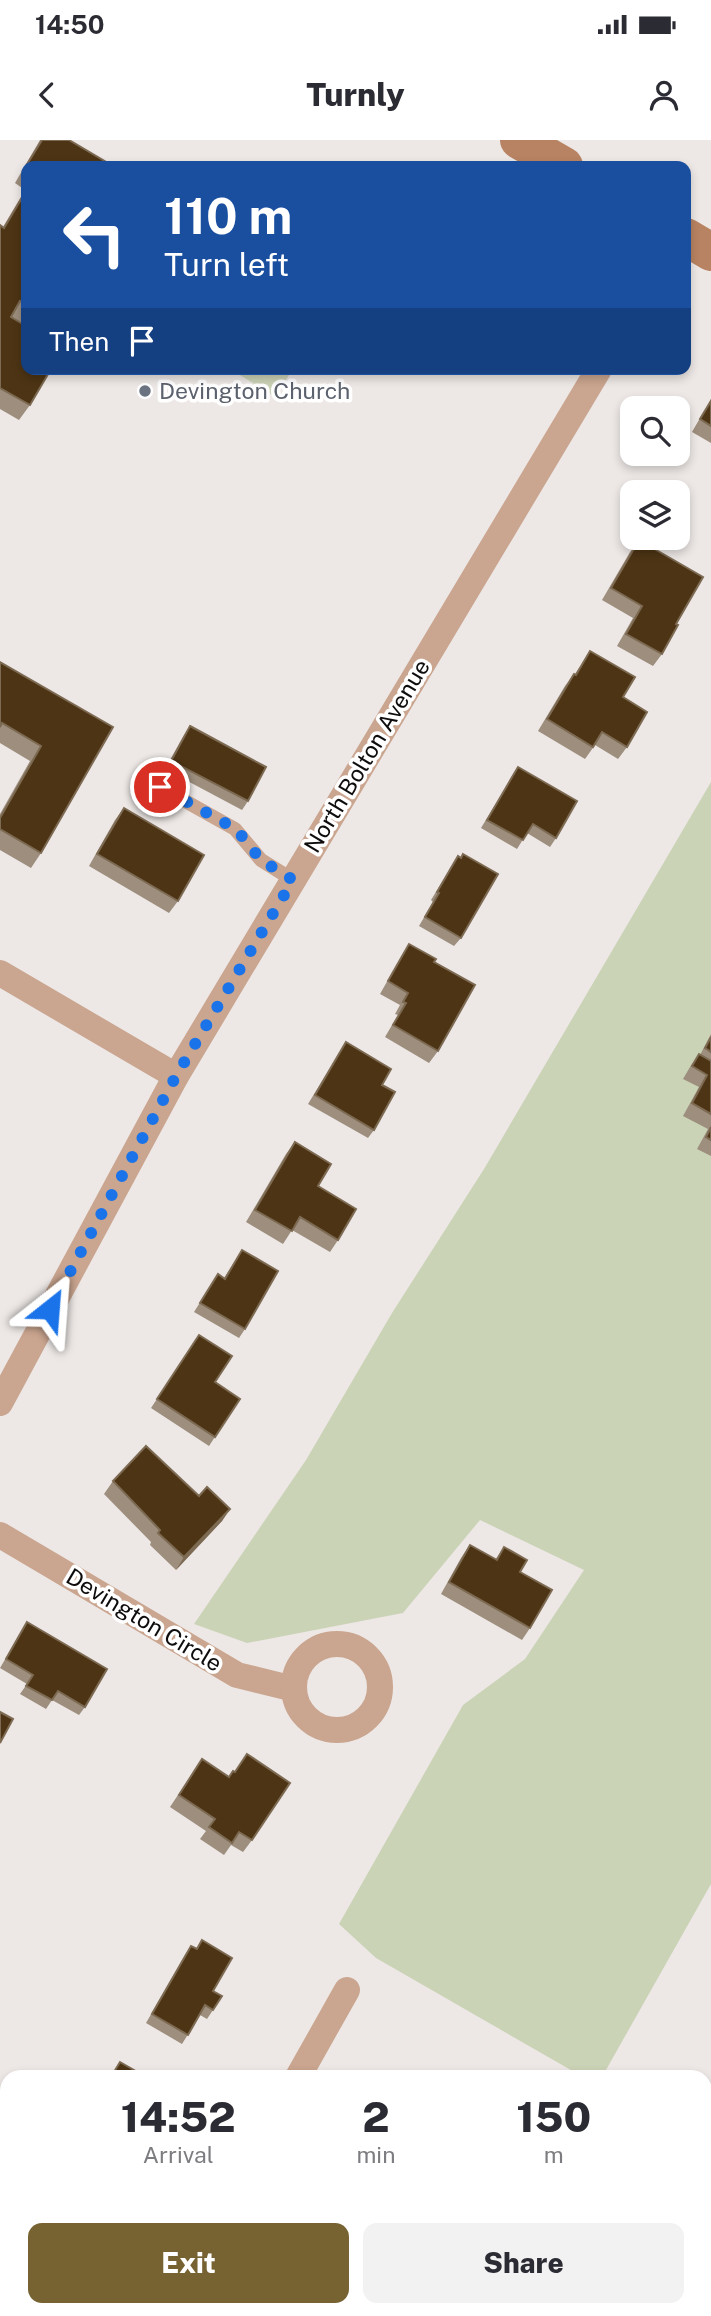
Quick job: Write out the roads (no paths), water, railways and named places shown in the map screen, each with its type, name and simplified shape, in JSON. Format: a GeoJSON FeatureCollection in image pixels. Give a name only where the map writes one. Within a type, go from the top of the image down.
{"type":"FeatureCollection","features":[{"type":"Feature","properties":{"kind":"main road"},"geometry":{"type":"LineString","coordinates":[[519,140],[555,161]]}},
{"type":"Feature","properties":{"kind":"main road"},"geometry":{"type":"LineString","coordinates":[[691,240],[711,252]]}},
{"type":"Feature","properties":{"kind":"street","name":"North Bolton Avenue"},"geometry":{"type":"LineString","coordinates":[[0,1403],[176,1076],[595,375]]}},
{"type":"Feature","properties":{"kind":"street"},"geometry":{"type":"LineString","coordinates":[[0,974],[176,1076]]}},
{"type":"Feature","properties":{"kind":"street","name":"Devington Circle"},"geometry":{"type":"LineString","coordinates":[[0,1535],[237,1675],[294,1689]]}},
{"type":"Feature","properties":{"kind":"street"},"geometry":{"type":"LineString","coordinates":[[302,2070],[347,1990]]}},
{"type":"Feature","properties":{"kind":"lane"},"geometry":{"type":"LineString","coordinates":[[160,787],[236,829],[261,860],[293,880]]}},
{"type":"Feature","properties":{"kind":"place","name":"Devington Church"},"geometry":{"type":"Point","coordinates":[145,391]}}]}
